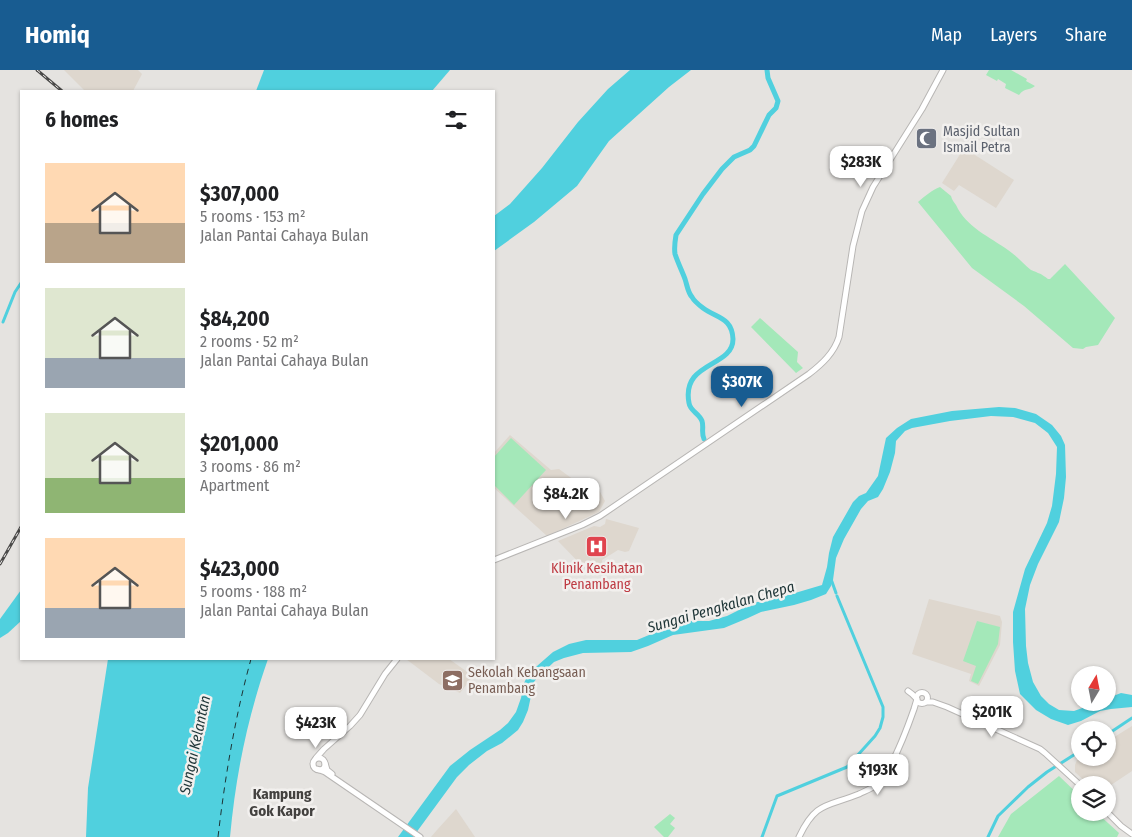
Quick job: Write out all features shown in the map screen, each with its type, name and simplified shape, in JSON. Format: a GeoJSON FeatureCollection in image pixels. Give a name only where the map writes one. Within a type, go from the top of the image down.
{"type":"FeatureCollection","features":[{"type":"Feature","properties":{"kind":"main road"},"geometry":{"type":"LineString","coordinates":[[495,560],[600,516],[810,374],[825,360],[839,338],[854,246],[864,205],[943,70]]}},
{"type":"Feature","properties":{"kind":"main road"},"geometry":{"type":"LineString","coordinates":[[354,792],[330,772],[325,762],[324,753],[360,714],[384,674],[396,660]]}},
{"type":"Feature","properties":{"kind":"main road"},"geometry":{"type":"LineString","coordinates":[[940,704],[926,694],[908,692],[919,702],[940,704],[1040,749],[1071,777]]}},
{"type":"Feature","properties":{"kind":"main road"},"geometry":{"type":"LineString","coordinates":[[912,716],[917,696],[920,694]]}},
{"type":"Feature","properties":{"kind":"main road"},"geometry":{"type":"LineString","coordinates":[[799,837],[809,819],[819,809],[835,801],[852,797],[868,790],[882,779],[890,767],[917,707],[928,698],[926,694]]}},
{"type":"Feature","properties":{"kind":"main road"},"geometry":{"type":"LineString","coordinates":[[332,743],[316,758],[313,764],[314,768],[325,772],[420,837]]}},
{"type":"Feature","properties":{"kind":"main road"},"geometry":{"type":"LineString","coordinates":[[316,758],[320,758],[325,762]]}},
{"type":"Feature","properties":{"kind":"main road"},"geometry":{"type":"LineString","coordinates":[[317,770],[323,769],[325,762]]}},
{"type":"Feature","properties":{"kind":"main road"},"geometry":{"type":"LineString","coordinates":[[1116,821],[1132,834]]}},
{"type":"Feature","properties":{"kind":"shaded area"},"geometry":{"type":"Polygon","coordinates":[[[64,70],[138,70],[142,74],[134,90],[84,90],[64,70]]]}},
{"type":"Feature","properties":{"kind":"shaded area"},"geometry":{"type":"Polygon","coordinates":[[[964,148],[1014,180],[996,208],[959,185],[954,191],[942,183],[964,148]]]}},
{"type":"Feature","properties":{"kind":"shaded area"},"geometry":{"type":"Polygon","coordinates":[[[510,435],[551,470],[559,469],[574,480],[593,489],[598,488],[605,501],[599,512],[547,536],[495,489],[495,452],[510,435]]]}},
{"type":"Feature","properties":{"kind":"shaded area","name":"Klinik Kesihatan Penambang"},"geometry":{"type":"Polygon","coordinates":[[[606,519],[639,528],[629,551],[618,550],[602,560],[603,569],[590,574],[558,541],[594,526],[600,527],[605,524],[606,519]]]}},
{"type":"Feature","properties":{"kind":"shaded area"},"geometry":{"type":"Polygon","coordinates":[[[929,599],[1000,616],[1002,622],[1000,645],[979,686],[969,681],[971,674],[912,654],[929,599]]]}},
{"type":"Feature","properties":{"kind":"shaded area","name":"Sekolah Kebangsaan Penambang"},"geometry":{"type":"Polygon","coordinates":[[[407,660],[450,660],[473,676],[460,693],[439,684],[407,660]]]}},
{"type":"Feature","properties":{"kind":"shaded area"},"geometry":{"type":"Polygon","coordinates":[[[1132,726],[1132,771],[1116,782],[1116,776],[1079,776],[1075,772],[1075,766],[1116,766],[1116,736],[1132,726]]]}},
{"type":"Feature","properties":{"kind":"shaded area"},"geometry":{"type":"Polygon","coordinates":[[[456,809],[475,837],[431,837],[437,830],[456,809]]]}},
{"type":"Feature","properties":{"kind":"green space"},"geometry":{"type":"Polygon","coordinates":[[[989,70],[1011,70],[1035,86],[1023,91],[1019,95],[1005,88],[1006,84],[998,79],[997,81],[986,75],[989,70]]]}},
{"type":"Feature","properties":{"kind":"green space"},"geometry":{"type":"Polygon","coordinates":[[[940,187],[951,196],[960,213],[972,225],[1011,252],[1031,270],[1050,279],[1065,264],[1115,318],[1098,345],[1083,349],[1073,348],[1024,306],[972,268],[918,202],[931,191],[940,187]]]}},
{"type":"Feature","properties":{"kind":"green space"},"geometry":{"type":"Polygon","coordinates":[[[760,318],[798,352],[797,362],[803,368],[796,373],[751,327],[760,318]]]}},
{"type":"Feature","properties":{"kind":"green space"},"geometry":{"type":"Polygon","coordinates":[[[511,438],[546,470],[514,505],[495,486],[495,456],[511,438]]]}},
{"type":"Feature","properties":{"kind":"green space"},"geometry":{"type":"Polygon","coordinates":[[[977,621],[1000,627],[998,644],[978,684],[971,681],[976,666],[963,661],[977,621]]]}},
{"type":"Feature","properties":{"kind":"green space"},"geometry":{"type":"Polygon","coordinates":[[[1059,776],[1071,787],[1071,821],[1106,821],[1119,833],[1117,837],[998,837],[1011,814],[1059,776]]]}},
{"type":"Feature","properties":{"kind":"green space"},"geometry":{"type":"Polygon","coordinates":[[[670,814],[675,818],[670,824],[675,828],[668,837],[664,837],[654,827],[670,814]]]}},
{"type":"Feature","properties":{"kind":"water"},"geometry":{"type":"Polygon","coordinates":[[[264,70],[450,70],[433,90],[256,90],[264,70]]]}},
{"type":"Feature","properties":{"kind":"water"},"geometry":{"type":"Polygon","coordinates":[[[630,70],[691,70],[669,87],[609,141],[577,186],[534,222],[495,250],[495,215],[510,204],[608,89],[630,70]]]}},
{"type":"Feature","properties":{"kind":"water","name":"Sungai Pengkalan Chepa"},"geometry":{"type":"Polygon","coordinates":[[[999,407],[1015,408],[1036,414],[1052,425],[1061,436],[1065,445],[1066,477],[1064,498],[1059,522],[1038,564],[1030,585],[1025,609],[1028,663],[1033,682],[1041,696],[1049,704],[1059,710],[1100,711],[1081,721],[1071,721],[1071,724],[1068,725],[1051,719],[1036,710],[1020,694],[1015,671],[1013,612],[1025,569],[1047,523],[1052,506],[1057,447],[1048,433],[1035,423],[1013,417],[991,416],[950,421],[912,428],[905,431],[896,441],[890,472],[883,489],[878,497],[868,501],[861,509],[844,539],[836,558],[833,580],[826,594],[794,605],[761,612],[724,628],[673,635],[631,652],[583,653],[554,662],[534,682],[528,710],[518,730],[502,743],[487,751],[457,777],[413,837],[398,837],[450,766],[508,723],[516,712],[524,683],[529,673],[553,652],[569,644],[586,640],[637,640],[673,625],[690,621],[709,621],[727,616],[753,603],[822,585],[833,537],[853,502],[859,496],[866,493],[878,476],[886,438],[911,419],[952,411],[999,407]]]}},
{"type":"Feature","properties":{"kind":"water"},"geometry":{"type":"Polygon","coordinates":[[[20,591],[20,622],[0,638],[0,619],[20,591]]]}},
{"type":"Feature","properties":{"kind":"water","name":"Sungai Kelantan"},"geometry":{"type":"Polygon","coordinates":[[[108,660],[268,660],[243,747],[230,837],[86,837],[88,788],[108,660]]]}},
{"type":"Feature","properties":{"kind":"water","name":"Sungai Pengkalan Chepa"},"geometry":{"type":"Polygon","coordinates":[[[1121,693],[1132,695],[1132,707],[1116,709],[1116,695],[1121,693]]]}},
{"type":"Feature","properties":{"kind":"waterway"},"geometry":{"type":"LineString","coordinates":[[704,439],[702,421],[689,403],[689,389],[692,379],[699,372],[725,355],[731,348],[733,339],[730,326],[701,307],[690,293],[675,254],[676,235],[722,169],[734,157],[750,150],[754,146],[769,115],[776,108],[778,101],[768,78],[767,70]]}},
{"type":"Feature","properties":{"kind":"waterway"},"geometry":{"type":"LineString","coordinates":[[3,322],[20,284]]}},
{"type":"Feature","properties":{"kind":"waterway"},"geometry":{"type":"LineString","coordinates":[[831,579],[836,593]]}},
{"type":"Feature","properties":{"kind":"waterway"},"geometry":{"type":"LineString","coordinates":[[762,837],[777,796],[847,767],[880,728],[883,707],[837,596]]}},
{"type":"Feature","properties":{"kind":"waterway"},"geometry":{"type":"LineString","coordinates":[[1116,729],[1132,718]]}},
{"type":"Feature","properties":{"kind":"waterway"},"geometry":{"type":"LineString","coordinates":[[988,837],[998,816],[1028,787],[1071,757]]}},
{"type":"Feature","properties":{"kind":"ferry route"},"geometry":{"type":"LineString","coordinates":[[218,837],[231,747],[251,660]]}},
{"type":"Feature","properties":{"kind":"railway"},"geometry":{"type":"LineString","coordinates":[[37,70],[61,90]]}},
{"type":"Feature","properties":{"kind":"railway"},"geometry":{"type":"LineString","coordinates":[[0,564],[20,529]]}},
{"type":"Feature","properties":{"kind":"place","name":"Masjid Sultan Ismail Petra"},"geometry":{"type":"Point","coordinates":[927,139]}},
{"type":"Feature","properties":{"kind":"place","name":"Klinik Kesihatan Penambang"},"geometry":{"type":"Point","coordinates":[597,546]}},
{"type":"Feature","properties":{"kind":"place","name":"Sekolah Kebangsaan Penambang"},"geometry":{"type":"Point","coordinates":[452,680]}},
{"type":"Feature","properties":{"kind":"district","name":"Kampung Gok Kapor"},"geometry":{"type":"Point","coordinates":[282,802]}}]}
